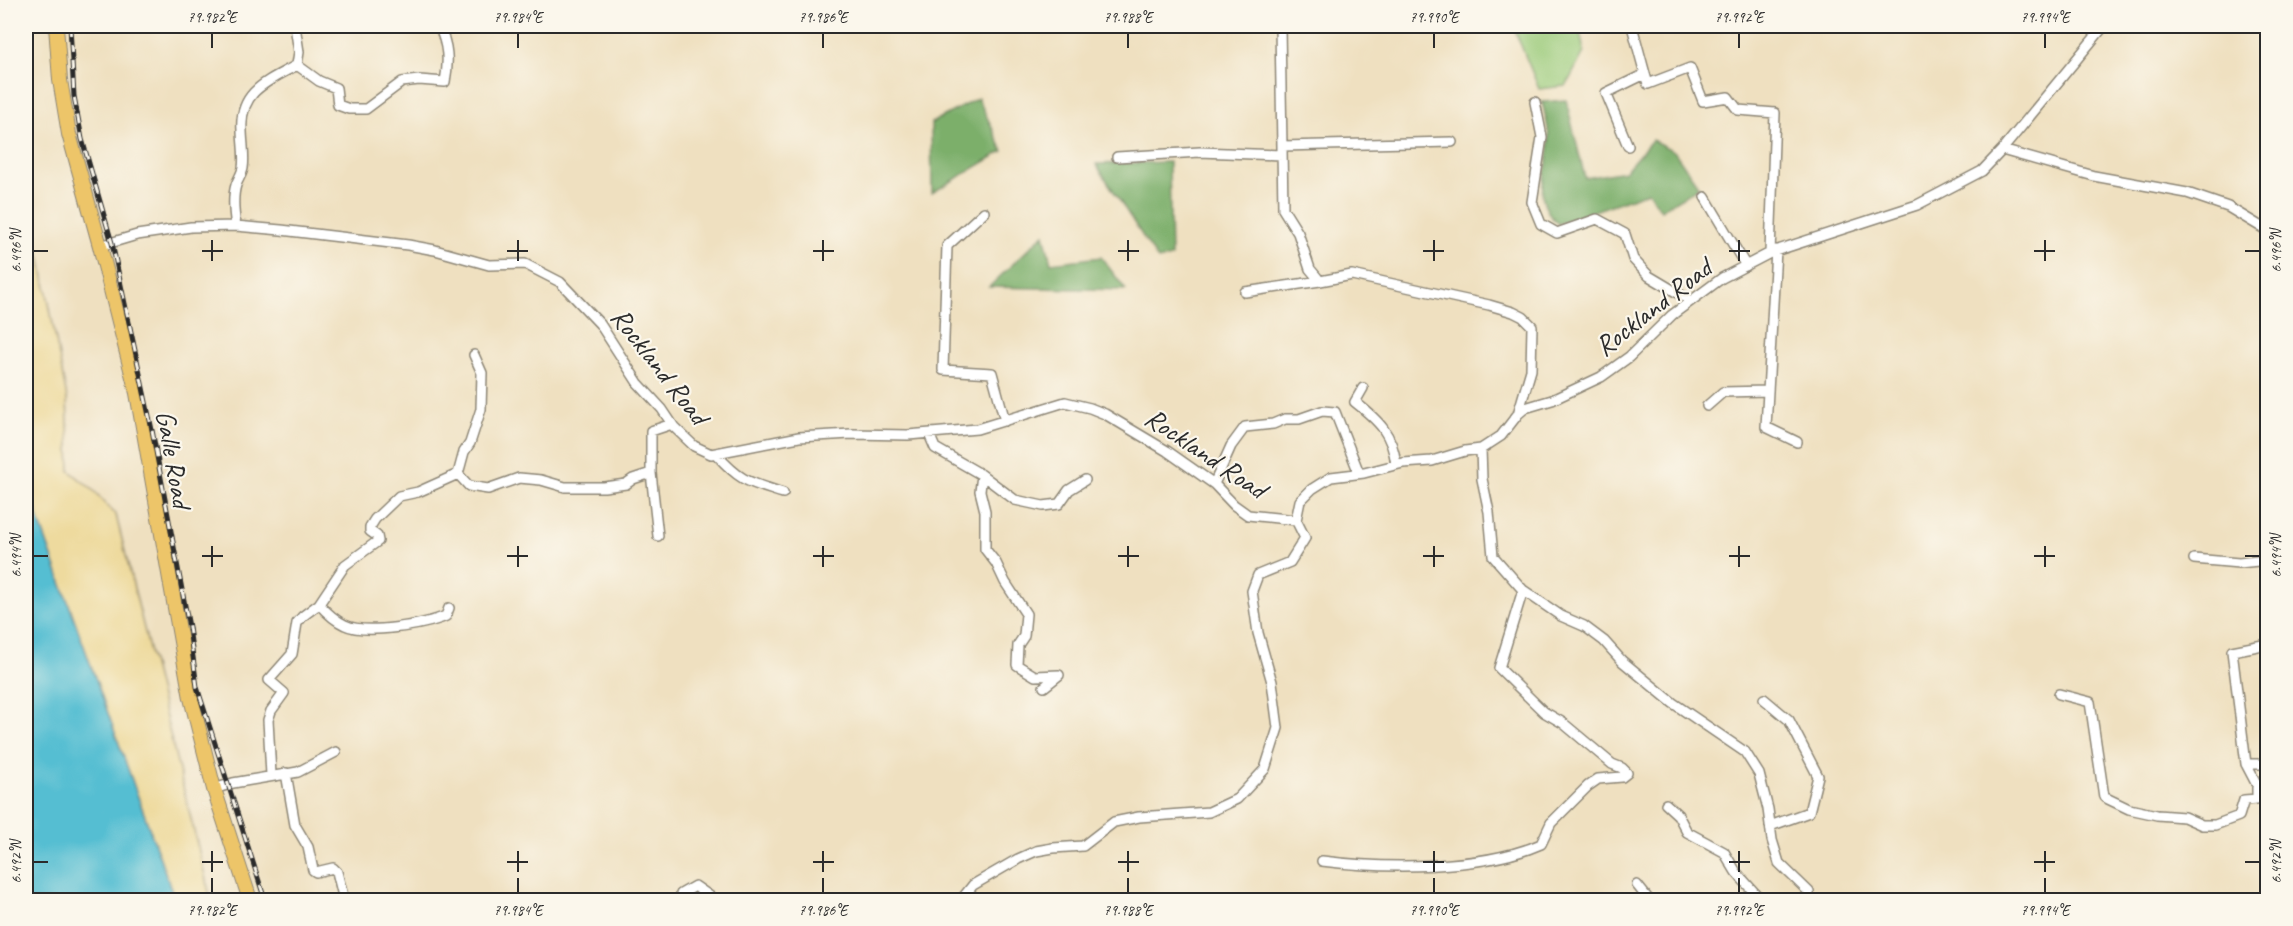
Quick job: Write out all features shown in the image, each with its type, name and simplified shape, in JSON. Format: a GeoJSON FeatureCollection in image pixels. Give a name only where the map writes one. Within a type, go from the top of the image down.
{"type":"FeatureCollection","features":[{"type":"Feature","properties":{"kind":"highway","name":"Galle Road"},"geometry":{"type":"LineString","coordinates":[[56,26],[60,80],[69,134],[137,393],[191,698],[214,789],[250,900]]}},
{"type":"Feature","properties":{"kind":"street"},"geometry":{"type":"LineString","coordinates":[[295,26],[299,52],[297,65]]}},
{"type":"Feature","properties":{"kind":"street"},"geometry":{"type":"LineString","coordinates":[[297,65],[319,81],[336,88],[338,105],[349,109],[366,109],[402,82],[419,80],[445,82],[448,63],[446,42],[439,26]]}},
{"type":"Feature","properties":{"kind":"street"},"geometry":{"type":"LineString","coordinates":[[1280,26],[1283,209],[1298,233],[1310,269],[1320,281]]}},
{"type":"Feature","properties":{"kind":"street"},"geometry":{"type":"LineString","coordinates":[[1632,26],[1648,84],[1690,68],[1703,101],[1728,98],[1738,110],[1775,113],[1773,252],[1766,427],[1797,441]]}},
{"type":"Feature","properties":{"kind":"street","name":"Rockland Road"},"geometry":{"type":"LineString","coordinates":[[100,246],[137,235],[191,227],[236,226],[408,245],[489,265],[525,264],[560,282],[600,324],[638,383],[662,409],[672,424],[694,446],[716,454],[799,437],[850,434],[929,434],[977,429],[1065,402],[1105,414],[1167,451],[1214,484],[1234,505],[1248,515],[1296,520],[1300,501],[1312,489],[1332,477],[1396,464],[1431,461],[1465,450],[1481,449],[1501,436],[1525,408],[1552,400],[1601,377],[1629,357],[1672,315],[1722,278],[1773,252],[1917,204],[1982,171],[2104,26]]}},
{"type":"Feature","properties":{"kind":"street"},"geometry":{"type":"LineString","coordinates":[[236,226],[234,200],[236,186],[243,168],[241,127],[244,109],[249,97],[261,83],[297,65]]}},
{"type":"Feature","properties":{"kind":"street"},"geometry":{"type":"LineString","coordinates":[[1628,146],[1606,93],[1645,74]]}},
{"type":"Feature","properties":{"kind":"street"},"geometry":{"type":"LineString","coordinates":[[1535,102],[1542,137],[1532,202],[1541,224],[1557,233],[1597,219],[1625,234],[1633,259],[1649,276],[1691,301]]}},
{"type":"Feature","properties":{"kind":"street"},"geometry":{"type":"LineString","coordinates":[[1117,157],[1452,142]]}},
{"type":"Feature","properties":{"kind":"street"},"geometry":{"type":"LineString","coordinates":[[2002,150],[2094,176],[2187,193],[2229,207],[2268,231]]}},
{"type":"Feature","properties":{"kind":"street"},"geometry":{"type":"LineString","coordinates":[[1705,197],[1746,266]]}},
{"type":"Feature","properties":{"kind":"street"},"geometry":{"type":"LineString","coordinates":[[984,212],[947,246],[943,370],[992,373],[1005,421]]}},
{"type":"Feature","properties":{"kind":"street"},"geometry":{"type":"LineString","coordinates":[[1245,292],[1352,275],[1513,312],[1523,317],[1532,326],[1531,370],[1518,414]]}},
{"type":"Feature","properties":{"kind":"street"},"geometry":{"type":"LineString","coordinates":[[458,474],[481,408],[482,373],[474,355]]}},
{"type":"Feature","properties":{"kind":"street"},"geometry":{"type":"LineString","coordinates":[[1363,388],[1355,402],[1381,423],[1394,447],[1396,464]]}},
{"type":"Feature","properties":{"kind":"street"},"geometry":{"type":"LineString","coordinates":[[1707,406],[1723,392],[1768,390]]}},
{"type":"Feature","properties":{"kind":"street"},"geometry":{"type":"LineString","coordinates":[[1214,484],[1231,446],[1245,428],[1273,424],[1285,419],[1299,419],[1322,411],[1335,412],[1359,473]]}},
{"type":"Feature","properties":{"kind":"street"},"geometry":{"type":"LineString","coordinates":[[658,536],[651,473],[651,431],[672,424]]}},
{"type":"Feature","properties":{"kind":"street"},"geometry":{"type":"LineString","coordinates":[[929,434],[934,448],[982,475],[1015,500],[1043,506],[1059,504],[1069,490],[1085,480]]}},
{"type":"Feature","properties":{"kind":"street"},"geometry":{"type":"LineString","coordinates":[[1481,449],[1482,479],[1489,512],[1493,556],[1523,590],[1561,616],[1584,626],[1598,636],[1622,661],[1673,703],[1745,752],[1760,774],[1772,840],[1779,863],[1809,896],[1816,900]]}},
{"type":"Feature","properties":{"kind":"street"},"geometry":{"type":"LineString","coordinates":[[716,454],[732,473],[744,480],[783,492]]}},
{"type":"Feature","properties":{"kind":"street"},"geometry":{"type":"LineString","coordinates":[[458,474],[469,486],[488,489],[519,478],[541,480],[565,487],[604,487],[626,484],[651,473]]}},
{"type":"Feature","properties":{"kind":"street"},"geometry":{"type":"LineString","coordinates":[[271,775],[268,720],[271,711],[284,693],[269,680],[292,654],[297,623],[319,604],[345,565],[378,541],[377,536],[370,531],[370,527],[386,507],[399,496],[418,492],[458,474]]}},
{"type":"Feature","properties":{"kind":"street"},"geometry":{"type":"LineString","coordinates":[[982,475],[985,549],[996,563],[1005,582],[1026,614],[1024,636],[1018,645],[1017,665],[1035,676],[1059,675],[1044,687]]}},
{"type":"Feature","properties":{"kind":"street"},"geometry":{"type":"LineString","coordinates":[[961,900],[973,885],[1018,859],[1036,851],[1083,846],[1114,822],[1139,817],[1209,812],[1237,799],[1265,769],[1278,728],[1272,682],[1258,633],[1252,591],[1258,575],[1290,562],[1305,538],[1296,520]]}},
{"type":"Feature","properties":{"kind":"street"},"geometry":{"type":"LineString","coordinates":[[2194,559],[2239,563],[2268,560]]}},
{"type":"Feature","properties":{"kind":"street"},"geometry":{"type":"LineString","coordinates":[[1322,861],[1362,866],[1448,864],[1525,851],[1541,844],[1551,823],[1598,779],[1622,777],[1627,773],[1612,764],[1563,723],[1544,712],[1499,668],[1523,590]]}},
{"type":"Feature","properties":{"kind":"street"},"geometry":{"type":"LineString","coordinates":[[319,604],[331,617],[348,627],[375,630],[435,621],[446,616],[449,608]]}},
{"type":"Feature","properties":{"kind":"street"},"geometry":{"type":"LineString","coordinates":[[2059,694],[2090,702],[2104,797],[2129,809],[2157,816],[2184,818],[2202,825],[2215,825],[2239,816],[2244,800],[2257,799],[2257,785],[2246,764],[2232,651],[2268,644]]}},
{"type":"Feature","properties":{"kind":"street"},"geometry":{"type":"LineString","coordinates":[[1764,699],[1789,720],[1818,776],[1809,812],[1770,826]]}},
{"type":"Feature","properties":{"kind":"street"},"geometry":{"type":"LineString","coordinates":[[214,789],[271,775],[298,772],[336,752]]}},
{"type":"Feature","properties":{"kind":"street"},"geometry":{"type":"LineString","coordinates":[[2246,764],[2268,764]]}},
{"type":"Feature","properties":{"kind":"street"},"geometry":{"type":"LineString","coordinates":[[286,773],[296,825],[308,847],[313,870],[316,872],[333,868],[337,872],[344,900]]}},
{"type":"Feature","properties":{"kind":"street"},"geometry":{"type":"LineString","coordinates":[[1666,804],[1678,814],[1687,832],[1724,852],[1736,872],[1761,900]]}},
{"type":"Feature","properties":{"kind":"street"},"geometry":{"type":"LineString","coordinates":[[1637,885],[1649,900]]}},
{"type":"Feature","properties":{"kind":"street"},"geometry":{"type":"LineString","coordinates":[[681,894],[696,886],[714,900]]}},
{"type":"Feature","properties":{"kind":"green space"},"geometry":{"type":"Polygon","coordinates":[[[1513,26],[1579,26],[1584,52],[1566,86],[1539,89],[1513,26]]]}},
{"type":"Feature","properties":{"kind":"green space"},"geometry":{"type":"Polygon","coordinates":[[[978,98],[1003,151],[932,193],[931,123],[978,98]]]}},
{"type":"Feature","properties":{"kind":"green space"},"geometry":{"type":"Polygon","coordinates":[[[1566,100],[1585,178],[1625,171],[1652,140],[1674,151],[1699,187],[1661,210],[1648,192],[1558,224],[1544,205],[1542,195],[1549,139],[1542,102],[1566,100]]]}},
{"type":"Feature","properties":{"kind":"green space"},"geometry":{"type":"Polygon","coordinates":[[[1169,162],[1171,257],[1158,260],[1096,164],[1169,162]]]}},
{"type":"Feature","properties":{"kind":"green space"},"geometry":{"type":"Polygon","coordinates":[[[1044,234],[1051,263],[1101,257],[1126,290],[989,287],[1044,234]]]}},
{"type":"Feature","properties":{"kind":"sand"},"geometry":{"type":"Polygon","coordinates":[[[26,225],[40,256],[67,398],[70,471],[94,491],[116,515],[211,900],[175,900],[39,521],[26,475],[26,225]]]}},
{"type":"Feature","properties":{"kind":"water"},"geometry":{"type":"Polygon","coordinates":[[[26,475],[39,521],[175,900],[26,900],[26,475]]]}},
{"type":"Feature","properties":{"kind":"railway"},"geometry":{"type":"LineString","coordinates":[[70,26],[74,96],[82,139],[112,243],[152,430],[189,627],[197,687],[265,900]]}}]}
